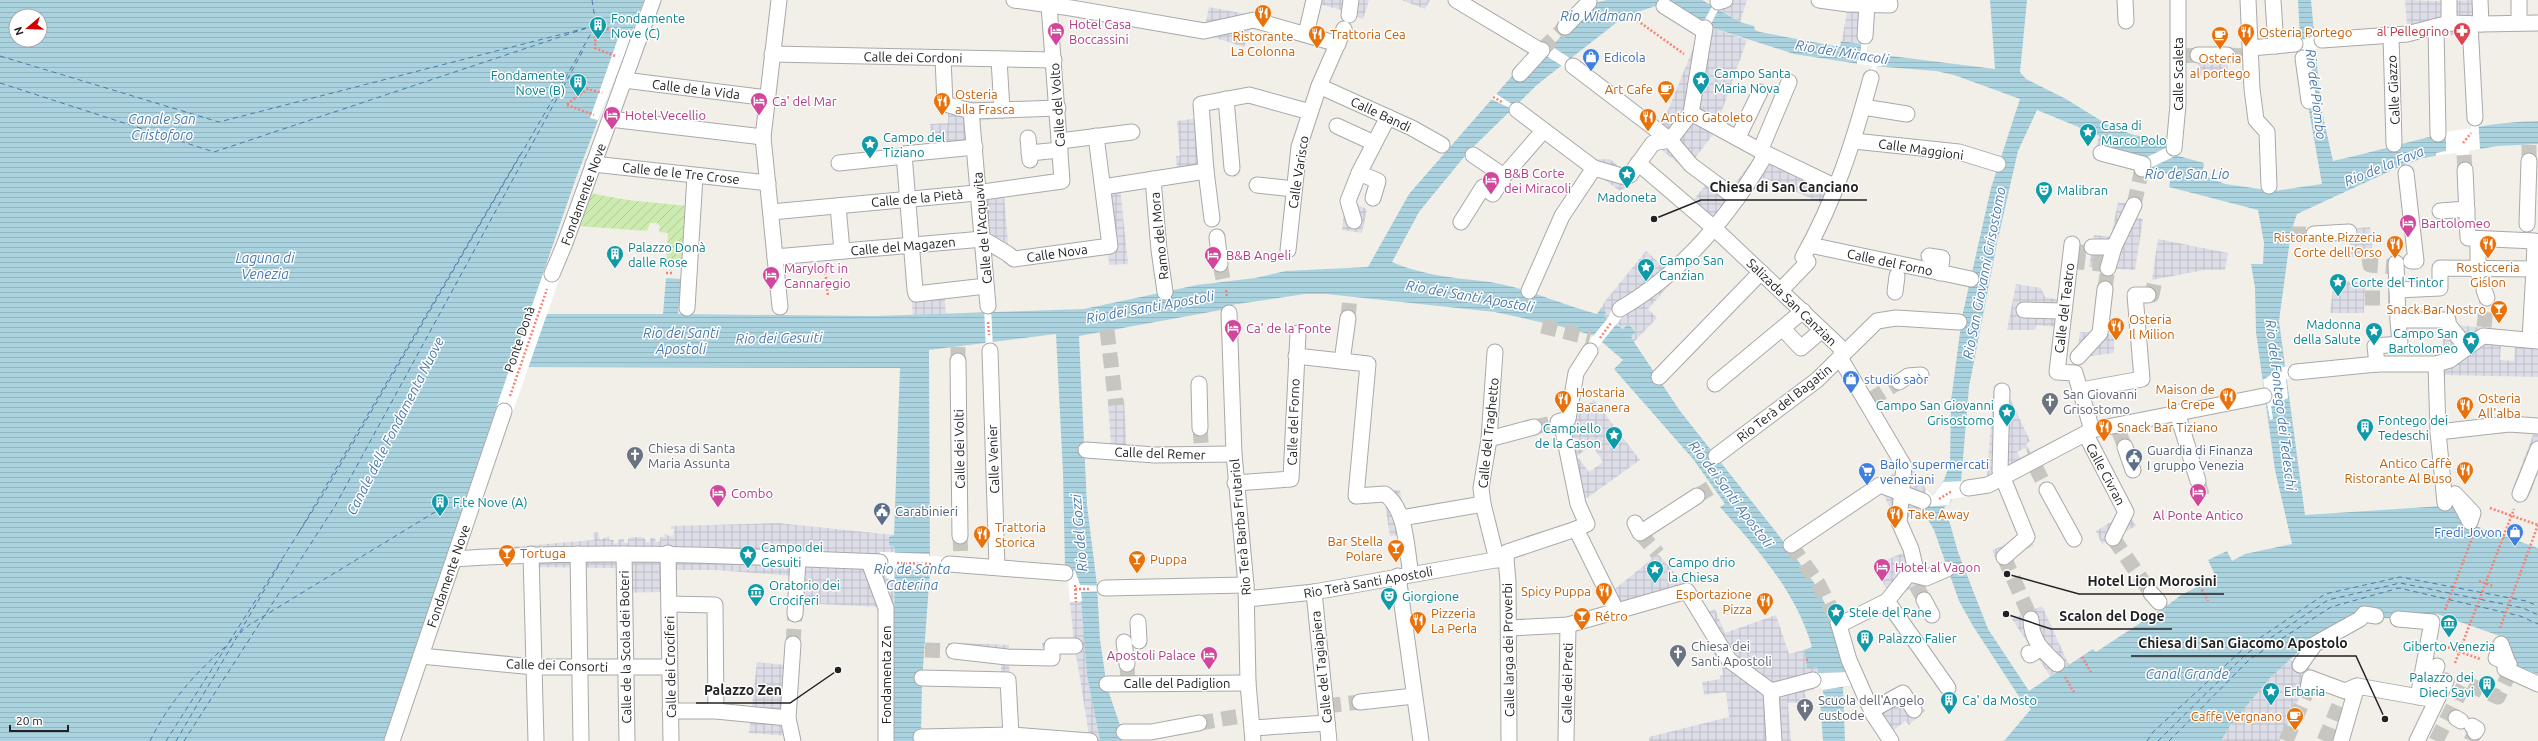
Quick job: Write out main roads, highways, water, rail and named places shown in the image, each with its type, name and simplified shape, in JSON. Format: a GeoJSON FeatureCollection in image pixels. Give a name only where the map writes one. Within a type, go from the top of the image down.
{"type":"FeatureCollection","features":[{"type":"Feature","properties":{"kind":"water","name":"Laguna di Venezia"},"geometry":{"type":"Polygon","coordinates":[[[0,0],[644,0],[576,178],[529,314],[663,314],[666,278],[681,279],[678,314],[874,316],[1084,309],[1197,285],[1255,278],[1286,271],[1368,267],[1409,194],[1512,76],[1518,80],[1594,3],[1607,0],[1702,0],[1740,22],[1754,26],[1755,30],[1760,32],[1840,47],[1841,41],[1868,45],[1867,53],[1995,69],[1990,0],[2027,0],[2020,72],[2026,79],[2066,99],[2108,125],[2131,134],[2169,143],[2175,155],[2204,163],[2202,175],[2225,184],[2274,191],[2322,184],[2308,105],[2303,39],[2300,39],[2298,0],[2311,0],[2321,108],[2333,161],[2460,130],[2512,122],[2538,121],[2538,144],[2498,146],[2423,158],[2399,167],[2297,214],[2291,232],[2279,321],[2305,515],[2458,505],[2467,523],[2538,548],[2538,674],[2517,666],[2514,660],[2511,661],[2500,636],[2437,614],[2427,619],[2380,618],[2310,641],[2269,679],[2230,726],[2221,741],[2004,741],[2031,709],[2020,698],[1973,626],[1959,601],[1934,530],[1921,508],[1926,489],[1933,496],[1944,480],[1950,463],[1951,401],[1962,317],[1991,188],[2020,99],[1954,75],[1936,71],[1872,66],[1794,54],[1710,27],[1665,3],[1625,16],[1538,84],[1469,151],[1432,196],[1419,212],[1392,262],[1413,270],[1436,275],[1511,286],[1597,314],[1601,308],[1606,312],[1604,316],[1623,329],[1628,324],[1636,332],[1631,336],[1634,342],[1680,411],[1788,547],[1815,584],[1835,623],[1851,685],[1843,687],[1845,741],[1823,741],[1820,701],[1825,700],[1817,667],[1807,668],[1804,650],[1812,647],[1805,627],[1786,589],[1762,555],[1720,507],[1725,504],[1693,459],[1614,369],[1623,360],[1595,336],[1563,327],[1495,312],[1326,294],[1305,294],[1231,305],[1221,310],[1079,336],[1087,505],[1097,585],[1100,640],[1107,687],[1123,734],[1122,741],[1100,741],[1087,675],[1080,585],[1075,571],[1065,569],[1063,473],[1056,334],[929,350],[930,571],[922,681],[921,741],[892,741],[895,552],[894,546],[889,545],[889,537],[894,535],[900,368],[510,367],[384,741],[0,741],[0,0]],[[2037,110],[2018,151],[1997,243],[1969,387],[1961,482],[1949,505],[1945,506],[1943,513],[1947,513],[1958,552],[1988,629],[2029,691],[2057,672],[2053,666],[2060,662],[2064,668],[2093,649],[2096,652],[2160,610],[2157,606],[2164,601],[2168,605],[2181,595],[2216,577],[2208,560],[2227,551],[2232,561],[2245,554],[2292,544],[2275,470],[2256,332],[2255,288],[2251,264],[2263,264],[2264,243],[2258,210],[2169,187],[2171,175],[2146,170],[2112,149],[2111,143],[2104,141],[2105,138],[2037,110]]]}},
{"type":"Feature","properties":{"kind":"tunnel"},"geometry":{"type":"LineString","coordinates":[[1542,50],[1565,27]]}},
{"type":"Feature","properties":{"kind":"tunnel"},"geometry":{"type":"LineString","coordinates":[[2181,56],[2198,55]]}},
{"type":"Feature","properties":{"kind":"tunnel"},"geometry":{"type":"LineString","coordinates":[[2227,55],[2249,56]]}},
{"type":"Feature","properties":{"kind":"tunnel"},"geometry":{"type":"LineString","coordinates":[[2529,145],[2529,161]]}},
{"type":"Feature","properties":{"kind":"tunnel"},"geometry":{"type":"LineString","coordinates":[[2464,155],[2465,170]]}},
{"type":"Feature","properties":{"kind":"tunnel"},"geometry":{"type":"LineString","coordinates":[[2134,205],[2142,169]]}},
{"type":"Feature","properties":{"kind":"tunnel"},"geometry":{"type":"LineString","coordinates":[[2291,234],[2314,234]]}},
{"type":"Feature","properties":{"kind":"tunnel"},"geometry":{"type":"LineString","coordinates":[[2071,251],[2108,255]]}},
{"type":"Feature","properties":{"kind":"tunnel"},"geometry":{"type":"LineString","coordinates":[[2369,258],[2370,265],[2394,267]]}},
{"type":"Feature","properties":{"kind":"tunnel"},"geometry":{"type":"LineString","coordinates":[[2070,261],[2109,265]]}},
{"type":"Feature","properties":{"kind":"tunnel"},"geometry":{"type":"LineString","coordinates":[[1220,264],[1223,279]]}},
{"type":"Feature","properties":{"kind":"tunnel"},"geometry":{"type":"LineString","coordinates":[[2105,289],[2108,268]]}},
{"type":"Feature","properties":{"kind":"tunnel"},"geometry":{"type":"LineString","coordinates":[[2148,295],[2152,295],[2155,280]]}},
{"type":"Feature","properties":{"kind":"tunnel"},"geometry":{"type":"LineString","coordinates":[[1348,318],[1350,296]]}},
{"type":"Feature","properties":{"kind":"tunnel"},"geometry":{"type":"LineString","coordinates":[[2365,298],[2395,298]]}},
{"type":"Feature","properties":{"kind":"tunnel"},"geometry":{"type":"LineString","coordinates":[[2484,327],[2487,298]]}},
{"type":"Feature","properties":{"kind":"tunnel"},"geometry":{"type":"LineString","coordinates":[[1542,326],[1590,338]]}},
{"type":"Feature","properties":{"kind":"tunnel"},"geometry":{"type":"LineString","coordinates":[[1107,330],[1116,405]]}},
{"type":"Feature","properties":{"kind":"tunnel"},"geometry":{"type":"LineString","coordinates":[[958,347],[958,361]]}},
{"type":"Feature","properties":{"kind":"tunnel"},"geometry":{"type":"LineString","coordinates":[[1870,400],[1899,382]]}},
{"type":"Feature","properties":{"kind":"tunnel"},"geometry":{"type":"LineString","coordinates":[[1534,427],[1558,422]]}},
{"type":"Feature","properties":{"kind":"tunnel"},"geometry":{"type":"LineString","coordinates":[[1200,428],[1202,454]]}},
{"type":"Feature","properties":{"kind":"tunnel"},"geometry":{"type":"LineString","coordinates":[[2119,432],[2125,447]]}},
{"type":"Feature","properties":{"kind":"tunnel"},"geometry":{"type":"LineString","coordinates":[[2035,466],[2047,490]]}},
{"type":"Feature","properties":{"kind":"tunnel"},"geometry":{"type":"LineString","coordinates":[[2198,481],[2204,501]]}},
{"type":"Feature","properties":{"kind":"tunnel"},"geometry":{"type":"LineString","coordinates":[[1697,496],[1712,487]]}},
{"type":"Feature","properties":{"kind":"tunnel"},"geometry":{"type":"LineString","coordinates":[[1640,533],[1658,554]]}},
{"type":"Feature","properties":{"kind":"tunnel"},"geometry":{"type":"LineString","coordinates":[[960,536],[961,558]]}},
{"type":"Feature","properties":{"kind":"tunnel"},"geometry":{"type":"LineString","coordinates":[[2113,538],[2151,593]]}},
{"type":"Feature","properties":{"kind":"tunnel"},"geometry":{"type":"LineString","coordinates":[[1791,545],[1818,583],[1838,622]]}},
{"type":"Feature","properties":{"kind":"tunnel"},"geometry":{"type":"LineString","coordinates":[[2004,557],[2031,619]]}},
{"type":"Feature","properties":{"kind":"tunnel"},"geometry":{"type":"LineString","coordinates":[[1916,585],[1924,600]]}},
{"type":"Feature","properties":{"kind":"tunnel"},"geometry":{"type":"LineString","coordinates":[[793,644],[795,614]]}},
{"type":"Feature","properties":{"kind":"tunnel"},"geometry":{"type":"LineString","coordinates":[[925,650],[954,651]]}},
{"type":"Feature","properties":{"kind":"tunnel"},"geometry":{"type":"LineString","coordinates":[[1127,664],[1128,684]]}},
{"type":"Feature","properties":{"kind":"tunnel"},"geometry":{"type":"LineString","coordinates":[[2436,741],[2465,683],[2498,697],[2507,678]]}},
{"type":"Feature","properties":{"kind":"tunnel"},"geometry":{"type":"LineString","coordinates":[[2286,741],[2308,689]]}},
{"type":"Feature","properties":{"kind":"tunnel"},"geometry":{"type":"LineString","coordinates":[[1326,706],[1360,702]]}},
{"type":"Feature","properties":{"kind":"tunnel"},"geometry":{"type":"LineString","coordinates":[[2324,741],[2340,703]]}},
{"type":"Feature","properties":{"kind":"tunnel"},"geometry":{"type":"LineString","coordinates":[[1199,723],[1241,716]]}},
{"type":"Feature","properties":{"kind":"tunnel"},"geometry":{"type":"LineString","coordinates":[[2471,741],[2475,732]]}},
{"type":"Feature","properties":{"kind":"place","name":"Ristorante La Colonna"},"geometry":{"type":"Point","coordinates":[1263,28]}},
{"type":"Feature","properties":{"kind":"place","name":"Fondamente Nove (C)"},"geometry":{"type":"Point","coordinates":[598,40]}},
{"type":"Feature","properties":{"kind":"place","name":"Hotel Casa Boccassini"},"geometry":{"type":"Point","coordinates":[1056,46]}},
{"type":"Feature","properties":{"kind":"place","name":"al Pellegrino"},"geometry":{"type":"Point","coordinates":[2462,46]}},
{"type":"Feature","properties":{"kind":"place","name":"Osteria Portego"},"geometry":{"type":"Point","coordinates":[2246,47]}},
{"type":"Feature","properties":{"kind":"place","name":"Trattoria Cea"},"geometry":{"type":"Point","coordinates":[1317,49]}},
{"type":"Feature","properties":{"kind":"place","name":"Osteria al portego"},"geometry":{"type":"Point","coordinates":[2220,50]}},
{"type":"Feature","properties":{"kind":"place","name":"Edicola"},"geometry":{"type":"Point","coordinates":[1591,72]}},
{"type":"Feature","properties":{"kind":"place","name":"Campo Santa Maria Nova"},"geometry":{"type":"Point","coordinates":[1701,95]}},
{"type":"Feature","properties":{"kind":"place","name":"Fondamente Nove (B)"},"geometry":{"type":"Point","coordinates":[578,97]}},
{"type":"Feature","properties":{"kind":"place","name":"Art Cafe"},"geometry":{"type":"Point","coordinates":[1666,104]}},
{"type":"Feature","properties":{"kind":"place","name":"Ca' del Mar"},"geometry":{"type":"Point","coordinates":[759,116]}},
{"type":"Feature","properties":{"kind":"place","name":"Osteria alla Frasca"},"geometry":{"type":"Point","coordinates":[942,116]}},
{"type":"Feature","properties":{"kind":"place","name":"Hotel Vecellio"},"geometry":{"type":"Point","coordinates":[612,130]}},
{"type":"Feature","properties":{"kind":"place","name":"Antico Gatoleto"},"geometry":{"type":"Point","coordinates":[1648,132]}},
{"type":"Feature","properties":{"kind":"place","name":"Casa di Marco Polo"},"geometry":{"type":"Point","coordinates":[2088,147]}},
{"type":"Feature","properties":{"kind":"place","name":"Campo del Tiziano"},"geometry":{"type":"Point","coordinates":[870,159]}},
{"type":"Feature","properties":{"kind":"place","name":"Madoneta"},"geometry":{"type":"Point","coordinates":[1627,189]}},
{"type":"Feature","properties":{"kind":"place","name":"B&B Corte dei Miracoli"},"geometry":{"type":"Point","coordinates":[1491,195]}},
{"type":"Feature","properties":{"kind":"place","name":"Malibran"},"geometry":{"type":"Point","coordinates":[2044,205]}},
{"type":"Feature","properties":{"kind":"place","name":"Chiesa di San Canciano"},"geometry":{"type":"Point","coordinates":[1654,219]}},
{"type":"Feature","properties":{"kind":"place","name":"Bartolomeo"},"geometry":{"type":"Point","coordinates":[2408,238]}},
{"type":"Feature","properties":{"kind":"place","name":"Ristorante Pizzeria Corte dell'Orso"},"geometry":{"type":"Point","coordinates":[2395,259]}},
{"type":"Feature","properties":{"kind":"place","name":"Rosticceria Gislon"},"geometry":{"type":"Point","coordinates":[2488,259]}},
{"type":"Feature","properties":{"kind":"place","name":"Palazzo Donà dalle Rose"},"geometry":{"type":"Point","coordinates":[615,269]}},
{"type":"Feature","properties":{"kind":"place","name":"B&B Angeli"},"geometry":{"type":"Point","coordinates":[1213,270]}},
{"type":"Feature","properties":{"kind":"place","name":"Campo San Canzian"},"geometry":{"type":"Point","coordinates":[1646,282]}},
{"type":"Feature","properties":{"kind":"place","name":"Maryloft in Cannaregio"},"geometry":{"type":"Point","coordinates":[771,290]}},
{"type":"Feature","properties":{"kind":"place","name":"Corte del Tintor"},"geometry":{"type":"Point","coordinates":[2338,297]}},
{"type":"Feature","properties":{"kind":"place","name":"Snack Bar Nostro"},"geometry":{"type":"Point","coordinates":[2499,324]}},
{"type":"Feature","properties":{"kind":"place","name":"Osteria Il Milion"},"geometry":{"type":"Point","coordinates":[2116,341]}},
{"type":"Feature","properties":{"kind":"place","name":"Ca' de la Fonte"},"geometry":{"type":"Point","coordinates":[1233,343]}},
{"type":"Feature","properties":{"kind":"place","name":"Madonna della Salute"},"geometry":{"type":"Point","coordinates":[2374,346]}},
{"type":"Feature","properties":{"kind":"place","name":"Campo San Bartolomeo"},"geometry":{"type":"Point","coordinates":[2471,355]}},
{"type":"Feature","properties":{"kind":"place","name":"studio saòr"},"geometry":{"type":"Point","coordinates":[1851,394]}},
{"type":"Feature","properties":{"kind":"place","name":"Maison de la Crepe"},"geometry":{"type":"Point","coordinates":[2228,411]}},
{"type":"Feature","properties":{"kind":"place","name":"Hostaria Bacanera"},"geometry":{"type":"Point","coordinates":[1563,414]}},
{"type":"Feature","properties":{"kind":"place","name":"San Giovanni Grisostomo"},"geometry":{"type":"Point","coordinates":[2050,416]}},
{"type":"Feature","properties":{"kind":"place","name":"Osteria All'alba"},"geometry":{"type":"Point","coordinates":[2465,420]}},
{"type":"Feature","properties":{"kind":"place","name":"Campo San Giovanni Grisostomo"},"geometry":{"type":"Point","coordinates":[2007,427]}},
{"type":"Feature","properties":{"kind":"place","name":"Snack Bar Tiziano"},"geometry":{"type":"Point","coordinates":[2104,442]}},
{"type":"Feature","properties":{"kind":"place","name":"Fontego dei Tedeschi"},"geometry":{"type":"Point","coordinates":[2365,442]}},
{"type":"Feature","properties":{"kind":"place","name":"Campiello de la Cason"},"geometry":{"type":"Point","coordinates":[1614,450]}},
{"type":"Feature","properties":{"kind":"place","name":"Chiesa di Santa Maria Assunta"},"geometry":{"type":"Point","coordinates":[635,470]}},
{"type":"Feature","properties":{"kind":"place","name":"Guardia di Finanza I gruppo Venezia"},"geometry":{"type":"Point","coordinates":[2134,472]}},
{"type":"Feature","properties":{"kind":"place","name":"Antico Caffè Ristorante Al Buso"},"geometry":{"type":"Point","coordinates":[2465,485]}},
{"type":"Feature","properties":{"kind":"place","name":"Baílo supermercati veneziani"},"geometry":{"type":"Point","coordinates":[1867,486]}},
{"type":"Feature","properties":{"kind":"place","name":"Al Ponte Antico"},"geometry":{"type":"Point","coordinates":[2198,507]}},
{"type":"Feature","properties":{"kind":"place","name":"Combo"},"geometry":{"type":"Point","coordinates":[718,508]}},
{"type":"Feature","properties":{"kind":"place","name":"F.te Nove (A)"},"geometry":{"type":"Point","coordinates":[440,517]}},
{"type":"Feature","properties":{"kind":"place","name":"Carabinieri"},"geometry":{"type":"Point","coordinates":[882,526]}},
{"type":"Feature","properties":{"kind":"place","name":"Take Away"},"geometry":{"type":"Point","coordinates":[1895,529]}},
{"type":"Feature","properties":{"kind":"place","name":"Fredi Jovon"},"geometry":{"type":"Point","coordinates":[2515,547]}},
{"type":"Feature","properties":{"kind":"place","name":"Trattoria Storica"},"geometry":{"type":"Point","coordinates":[982,549]}},
{"type":"Feature","properties":{"kind":"place","name":"Bar Stella Polare"},"geometry":{"type":"Point","coordinates":[1396,563]}},
{"type":"Feature","properties":{"kind":"place","name":"Tortuga"},"geometry":{"type":"Point","coordinates":[507,568]}},
{"type":"Feature","properties":{"kind":"place","name":"Campo dei Gesuiti"},"geometry":{"type":"Point","coordinates":[748,569]}},
{"type":"Feature","properties":{"kind":"place","name":"Puppa"},"geometry":{"type":"Point","coordinates":[1137,574]}},
{"type":"Feature","properties":{"kind":"place","name":"Hotel Lion Morosini"},"geometry":{"type":"Point","coordinates":[2007,574]}},
{"type":"Feature","properties":{"kind":"place","name":"Hotel al Vagon"},"geometry":{"type":"Point","coordinates":[1882,582]}},
{"type":"Feature","properties":{"kind":"place","name":"Campo drio la Chiesa"},"geometry":{"type":"Point","coordinates":[1655,584]}},
{"type":"Feature","properties":{"kind":"place","name":"Spicy Puppa"},"geometry":{"type":"Point","coordinates":[1604,606]}},
{"type":"Feature","properties":{"kind":"place","name":"Oratorio dei Crociferi"},"geometry":{"type":"Point","coordinates":[756,607]}},
{"type":"Feature","properties":{"kind":"place","name":"Giorgione"},"geometry":{"type":"Point","coordinates":[1389,611]}},
{"type":"Feature","properties":{"kind":"place","name":"Scalon del Doge"},"geometry":{"type":"Point","coordinates":[2006,614]}},
{"type":"Feature","properties":{"kind":"place","name":"Esportazione Pizza"},"geometry":{"type":"Point","coordinates":[1765,616]}},
{"type":"Feature","properties":{"kind":"place","name":"Stele del Pane"},"geometry":{"type":"Point","coordinates":[1836,627]}},
{"type":"Feature","properties":{"kind":"place","name":"Rétro"},"geometry":{"type":"Point","coordinates":[1582,631]}},
{"type":"Feature","properties":{"kind":"place","name":"Pizzeria La Perla"},"geometry":{"type":"Point","coordinates":[1418,635]}},
{"type":"Feature","properties":{"kind":"place","name":"Giberto Venezia"},"geometry":{"type":"Point","coordinates":[2449,638]}},
{"type":"Feature","properties":{"kind":"place","name":"Palazzo Falier"},"geometry":{"type":"Point","coordinates":[1865,653]}},
{"type":"Feature","properties":{"kind":"place","name":"Chiesa dei Santi Apostoli"},"geometry":{"type":"Point","coordinates":[1678,668]}},
{"type":"Feature","properties":{"kind":"place","name":"Palazzo Zen"},"geometry":{"type":"Point","coordinates":[838,670]}},
{"type":"Feature","properties":{"kind":"place","name":"Apostoli Palace"},"geometry":{"type":"Point","coordinates":[1209,670]}},
{"type":"Feature","properties":{"kind":"place","name":"Palazzo dei Dieci Savi"},"geometry":{"type":"Point","coordinates":[2487,699]}},
{"type":"Feature","properties":{"kind":"place","name":"Erbaria"},"geometry":{"type":"Point","coordinates":[2271,706]}},
{"type":"Feature","properties":{"kind":"place","name":"Ca' da Mosto"},"geometry":{"type":"Point","coordinates":[1949,715]}},
{"type":"Feature","properties":{"kind":"place","name":"Chiesa di San Giacomo Apostolo"},"geometry":{"type":"Point","coordinates":[2385,719]}},
{"type":"Feature","properties":{"kind":"place","name":"Scuola dell'Angelo custode"},"geometry":{"type":"Point","coordinates":[1805,722]}},
{"type":"Feature","properties":{"kind":"place","name":"Caffe Vergnano"},"geometry":{"type":"Point","coordinates":[2295,731]}},
{"type":"Feature","properties":{"kind":"water label","name":"Rio Widmann"},"geometry":{"type":"Point","coordinates":[1601,16]}},
{"type":"Feature","properties":{"kind":"water label","name":"Rio dei Miracoli"},"geometry":{"type":"Point","coordinates":[1842,52]}},
{"type":"Feature","properties":{"kind":"water label","name":"Rio del Piombo"},"geometry":{"type":"Point","coordinates":[2316,94]}},
{"type":"Feature","properties":{"kind":"water label","name":"Canale San Cristoforo"},"geometry":{"type":"Point","coordinates":[162,128]}},
{"type":"Feature","properties":{"kind":"water label","name":"Rio de la Fava"},"geometry":{"type":"Point","coordinates":[2384,166]}},
{"type":"Feature","properties":{"kind":"water label","name":"Rio de San Lio"},"geometry":{"type":"Point","coordinates":[2187,174]}},
{"type":"Feature","properties":{"kind":"water label","name":"Rio San Giovanni Grisostomo"},"geometry":{"type":"Point","coordinates":[1984,273]}},
{"type":"Feature","properties":{"kind":"water label","name":"Rio dei Santi Apostoli"},"geometry":{"type":"Point","coordinates":[1470,296]}},
{"type":"Feature","properties":{"kind":"water label","name":"Rio dei Santi Apostoli"},"geometry":{"type":"Point","coordinates":[1150,307]}},
{"type":"Feature","properties":{"kind":"water label","name":"Rio dei Gesuiti"},"geometry":{"type":"Point","coordinates":[779,338]}},
{"type":"Feature","properties":{"kind":"water label","name":"Rio dei Santi Apostoli"},"geometry":{"type":"Point","coordinates":[681,342]}},
{"type":"Feature","properties":{"kind":"water label","name":"Rio del Fontego dei Tedeschi"},"geometry":{"type":"Point","coordinates":[2281,405]}},
{"type":"Feature","properties":{"kind":"water label","name":"Canale delle Fondamenta Nuove"},"geometry":{"type":"Point","coordinates":[395,426]}},
{"type":"Feature","properties":{"kind":"water label","name":"Rio dei Santi Apostoli"},"geometry":{"type":"Point","coordinates":[1731,494]}},
{"type":"Feature","properties":{"kind":"water label","name":"Rio del Gozzi"},"geometry":{"type":"Point","coordinates":[1079,533]}},
{"type":"Feature","properties":{"kind":"water label","name":"Rio de Santa Caterina"},"geometry":{"type":"Point","coordinates":[912,578]}},
{"type":"Feature","properties":{"kind":"water label","name":"Canal Grande"},"geometry":{"type":"Point","coordinates":[2187,674]}}]}
